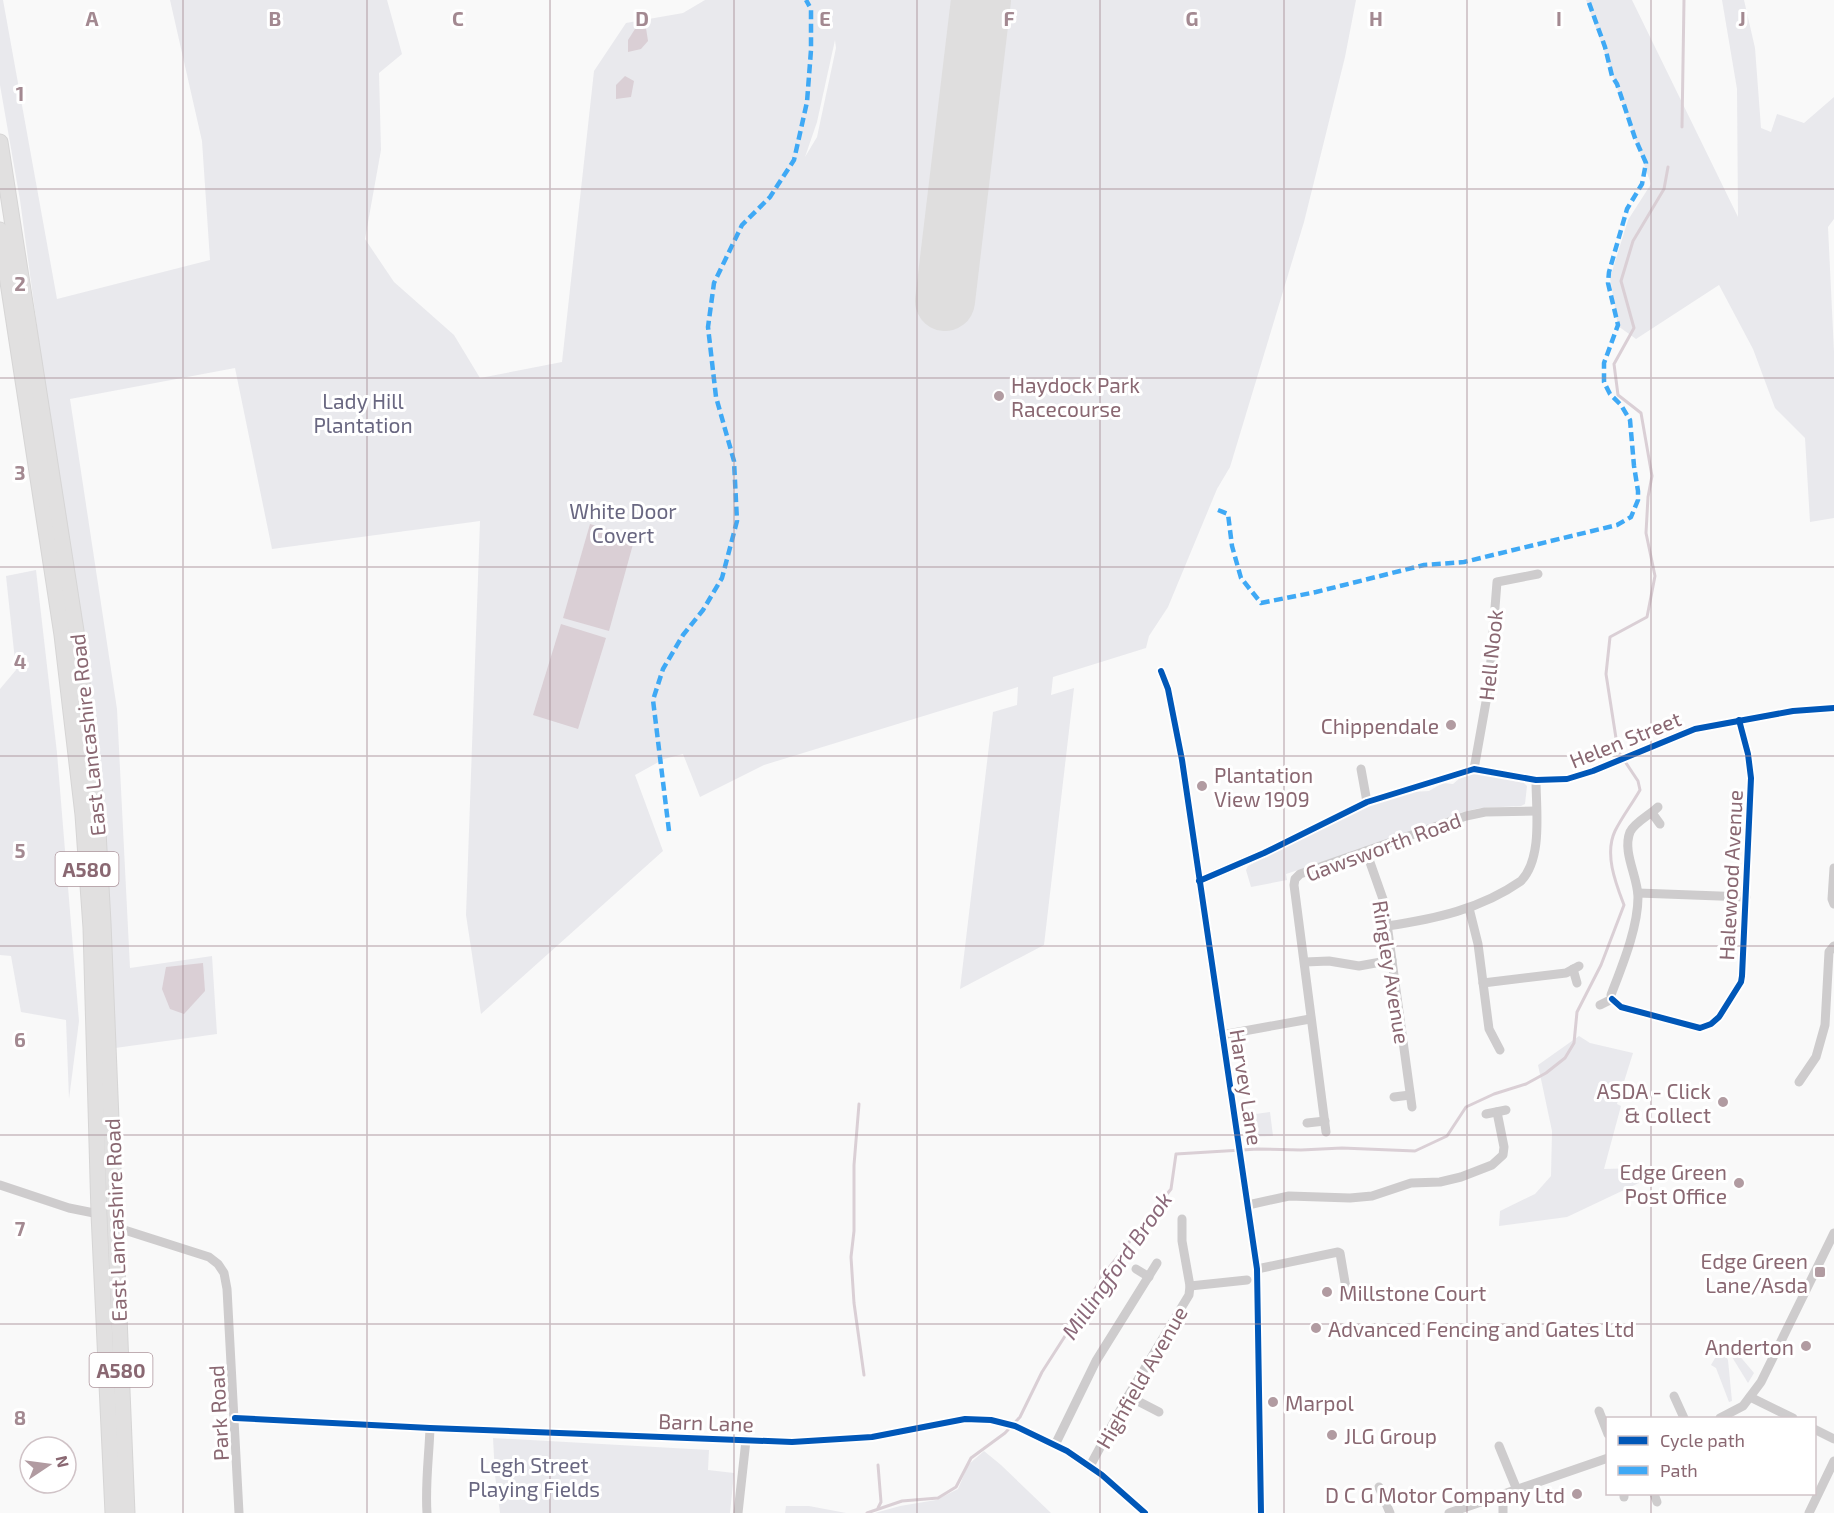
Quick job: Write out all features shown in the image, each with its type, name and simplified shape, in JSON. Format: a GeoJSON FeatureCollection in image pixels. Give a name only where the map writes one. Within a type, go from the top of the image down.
{"type":"FeatureCollection","features":[{"type":"Feature","properties":{"kind":"highway","name":"East Lancashire Road"},"geometry":{"type":"LineString","coordinates":[[0,142],[76,631],[97,813],[104,923],[127,1513]]}},
{"type":"Feature","properties":{"kind":"highway","name":"East Lancashire Road"},"geometry":{"type":"LineString","coordinates":[[0,230],[62,635],[83,815],[91,928],[99,1214],[113,1513]]}},
{"type":"Feature","properties":{"kind":"street","name":"Hell Nook"},"geometry":{"type":"LineString","coordinates":[[1474,769],[1488,685],[1497,582],[1538,574]]}},
{"type":"Feature","properties":{"kind":"street","name":"Harvey Lane"},"geometry":{"type":"LineString","coordinates":[[1161,671],[1168,689],[1182,760],[1257,1269],[1262,1513]]}},
{"type":"Feature","properties":{"kind":"street","name":"Helen Street"},"geometry":{"type":"LineString","coordinates":[[1199,881],[1264,853],[1367,802],[1474,769],[1536,780],[1567,779],[1695,729],[1793,711],[1834,708]]}},
{"type":"Feature","properties":{"kind":"street","name":"Halewood Avenue"},"geometry":{"type":"LineString","coordinates":[[1612,999],[1621,1007],[1694,1028],[1704,1028],[1719,1017],[1741,982],[1751,778],[1748,754],[1739,720]]}},
{"type":"Feature","properties":{"kind":"street"},"geometry":{"type":"LineString","coordinates":[[1361,769],[1367,802]]}},
{"type":"Feature","properties":{"kind":"street"},"geometry":{"type":"LineString","coordinates":[[1387,926],[1426,920],[1469,908],[1514,886],[1528,874],[1535,855],[1536,780]]}},
{"type":"Feature","properties":{"kind":"street"},"geometry":{"type":"LineString","coordinates":[[1600,1005],[1612,999],[1611,995],[1634,928],[1638,894],[1629,842],[1630,832],[1655,810],[1660,824]]}},
{"type":"Feature","properties":{"kind":"street","name":"Gawsworth Road"},"geometry":{"type":"LineString","coordinates":[[1326,1132],[1310,1020],[1295,879],[1300,874],[1466,816],[1485,812],[1536,811]]}},
{"type":"Feature","properties":{"kind":"street","name":"Ringley Avenue"},"geometry":{"type":"LineString","coordinates":[[1366,851],[1384,902],[1412,1107]]}},
{"type":"Feature","properties":{"kind":"street"},"geometry":{"type":"LineString","coordinates":[[1833,902],[1834,868]]}},
{"type":"Feature","properties":{"kind":"street"},"geometry":{"type":"LineString","coordinates":[[1638,894],[1746,897]]}},
{"type":"Feature","properties":{"kind":"street"},"geometry":{"type":"LineString","coordinates":[[1469,908],[1478,944],[1489,1029],[1500,1050]]}},
{"type":"Feature","properties":{"kind":"street"},"geometry":{"type":"LineString","coordinates":[[1799,1082],[1816,1057],[1825,1025],[1832,949]]}},
{"type":"Feature","properties":{"kind":"street"},"geometry":{"type":"LineString","coordinates":[[1305,962],[1329,961],[1359,966],[1392,960]]}},
{"type":"Feature","properties":{"kind":"street"},"geometry":{"type":"LineString","coordinates":[[1483,983],[1566,973],[1576,967],[1577,983]]}},
{"type":"Feature","properties":{"kind":"street"},"geometry":{"type":"LineString","coordinates":[[1222,1035],[1310,1020]]}},
{"type":"Feature","properties":{"kind":"street"},"geometry":{"type":"LineString","coordinates":[[1394,1097],[1410,1095]]}},
{"type":"Feature","properties":{"kind":"street"},"geometry":{"type":"LineString","coordinates":[[1248,1204],[1290,1196],[1362,1197],[1411,1183],[1440,1182],[1461,1178],[1492,1165],[1503,1155],[1501,1111],[1486,1114]]}},
{"type":"Feature","properties":{"kind":"street"},"geometry":{"type":"LineString","coordinates":[[1306,1124],[1325,1121]]}},
{"type":"Feature","properties":{"kind":"street"},"geometry":{"type":"LineString","coordinates":[[0,1185],[69,1208],[99,1214]]}},
{"type":"Feature","properties":{"kind":"street"},"geometry":{"type":"LineString","coordinates":[[1182,1219],[1182,1240],[1190,1286],[1247,1280]]}},
{"type":"Feature","properties":{"kind":"street","name":"Park Road"},"geometry":{"type":"LineString","coordinates":[[115,1227],[209,1257],[218,1264],[224,1274],[228,1300],[239,1513]]}},
{"type":"Feature","properties":{"kind":"street"},"geometry":{"type":"LineString","coordinates":[[1724,1417],[1743,1407],[1773,1360],[1834,1233]]}},
{"type":"Feature","properties":{"kind":"street"},"geometry":{"type":"LineString","coordinates":[[1257,1269],[1338,1252],[1347,1294]]}},
{"type":"Feature","properties":{"kind":"street"},"geometry":{"type":"LineString","coordinates":[[1055,1445],[1096,1361],[1127,1315],[1157,1263]]}},
{"type":"Feature","properties":{"kind":"street"},"geometry":{"type":"LineString","coordinates":[[1136,1269],[1149,1277]]}},
{"type":"Feature","properties":{"kind":"street","name":"Highfield Avenue"},"geometry":{"type":"LineString","coordinates":[[1090,1466],[1128,1396],[1189,1295],[1190,1286]]}},
{"type":"Feature","properties":{"kind":"street"},"geometry":{"type":"LineString","coordinates":[[1128,1396],[1159,1412]]}},
{"type":"Feature","properties":{"kind":"street"},"geometry":{"type":"LineString","coordinates":[[1674,1396],[1683,1417]]}},
{"type":"Feature","properties":{"kind":"street"},"geometry":{"type":"LineString","coordinates":[[1750,1397],[1789,1417]]}},
{"type":"Feature","properties":{"kind":"street"},"geometry":{"type":"LineString","coordinates":[[1599,1412],[1606,1429]]}},
{"type":"Feature","properties":{"kind":"street","name":"Barn Lane"},"geometry":{"type":"LineString","coordinates":[[235,1418],[746,1440],[841,1440],[872,1437],[965,1419],[1004,1423],[1055,1445],[1090,1466],[1145,1513]]}},
{"type":"Feature","properties":{"kind":"street"},"geometry":{"type":"LineString","coordinates":[[427,1513],[426,1477],[430,1428]]}},
{"type":"Feature","properties":{"kind":"street"},"geometry":{"type":"LineString","coordinates":[[1816,1430],[1834,1439]]}},
{"type":"Feature","properties":{"kind":"street"},"geometry":{"type":"LineString","coordinates":[[738,1513],[746,1440]]}},
{"type":"Feature","properties":{"kind":"street"},"geometry":{"type":"LineString","coordinates":[[1500,1446],[1517,1490]]}},
{"type":"Feature","properties":{"kind":"street"},"geometry":{"type":"LineString","coordinates":[[1449,1513],[1606,1459]]}},
{"type":"Feature","properties":{"kind":"street"},"geometry":{"type":"LineString","coordinates":[[1809,1513],[1833,1465]]}},
{"type":"Feature","properties":{"kind":"street"},"geometry":{"type":"LineString","coordinates":[[1379,1487],[1390,1513]]}},
{"type":"Feature","properties":{"kind":"street"},"geometry":{"type":"LineString","coordinates":[[1503,1495],[1503,1513]]}},
{"type":"Feature","properties":{"kind":"green space"},"geometry":{"type":"Polygon","coordinates":[[[0,0],[3,0],[57,299],[210,260],[202,141],[170,0],[387,0],[402,54],[379,73],[381,150],[365,239],[394,282],[454,335],[480,378],[562,362],[594,71],[626,23],[683,13],[705,0],[1356,0],[1345,57],[1304,222],[1230,467],[1217,489],[1168,607],[1149,636],[1146,648],[1053,677],[1051,695],[1074,688],[1044,945],[960,989],[993,712],[1017,705],[1018,687],[764,765],[700,797],[683,754],[664,759],[635,775],[663,851],[481,1014],[466,915],[480,521],[272,549],[235,368],[70,399],[117,709],[130,968],[212,956],[217,1034],[115,1048],[94,712],[48,408],[20,200],[0,85],[0,0]],[[835,40],[817,122],[805,157],[817,137],[836,48],[835,40]]]}},
{"type":"Feature","properties":{"kind":"green space"},"geometry":{"type":"Polygon","coordinates":[[[1586,0],[1632,0],[1738,217],[1737,89],[1722,0],[1744,0],[1755,48],[1761,128],[1771,132],[1777,114],[1804,123],[1834,97],[1834,219],[1828,227],[1834,352],[1834,518],[1810,522],[1805,438],[1775,408],[1753,349],[1719,285],[1636,339],[1618,326],[1610,278],[1628,220],[1651,184],[1586,0]]]}},
{"type":"Feature","properties":{"kind":"green space"},"geometry":{"type":"Polygon","coordinates":[[[36,570],[57,753],[79,1021],[69,1099],[66,1020],[21,1012],[11,956],[0,955],[0,689],[16,670],[6,576],[36,570]]]}},
{"type":"Feature","properties":{"kind":"green space"},"geometry":{"type":"Polygon","coordinates":[[[1475,773],[1524,783],[1527,786],[1525,804],[1463,812],[1380,843],[1286,874],[1287,880],[1251,887],[1246,870],[1248,866],[1369,803],[1411,792],[1429,791],[1443,783],[1453,784],[1461,777],[1475,773]]]}},
{"type":"Feature","properties":{"kind":"green space"},"geometry":{"type":"Polygon","coordinates":[[[1579,1036],[1590,1043],[1633,1053],[1617,1104],[1621,1106],[1604,1169],[1639,1168],[1643,1181],[1567,1217],[1499,1226],[1500,1211],[1535,1194],[1551,1176],[1552,1131],[1538,1065],[1579,1036]]]}},
{"type":"Feature","properties":{"kind":"green space"},"geometry":{"type":"Polygon","coordinates":[[[1270,1112],[1273,1136],[1244,1137],[1241,1116],[1270,1112]]]}},
{"type":"Feature","properties":{"kind":"green space"},"geometry":{"type":"Polygon","coordinates":[[[1727,1341],[1754,1373],[1748,1383],[1724,1344],[1727,1341]]]}},
{"type":"Feature","properties":{"kind":"green space"},"geometry":{"type":"Polygon","coordinates":[[[1721,1348],[1728,1360],[1732,1401],[1729,1402],[1716,1368],[1711,1365],[1721,1348]]]}},
{"type":"Feature","properties":{"kind":"green space","name":"Legh Street Playing Fields"},"geometry":{"type":"Polygon","coordinates":[[[493,1438],[709,1450],[708,1470],[734,1473],[730,1513],[500,1513],[493,1438]]]}},
{"type":"Feature","properties":{"kind":"green space"},"geometry":{"type":"Polygon","coordinates":[[[984,1451],[1051,1513],[875,1513],[936,1500],[958,1489],[968,1465],[984,1451]]]}},
{"type":"Feature","properties":{"kind":"green space"},"geometry":{"type":"Polygon","coordinates":[[[786,1506],[809,1506],[846,1513],[785,1513],[786,1506]]]}},
{"type":"Feature","properties":{"kind":"shaded area"},"geometry":{"type":"Polygon","coordinates":[[[646,28],[648,41],[641,49],[628,52],[628,40],[635,29],[646,28]]]}},
{"type":"Feature","properties":{"kind":"shaded area"},"geometry":{"type":"Polygon","coordinates":[[[625,76],[634,81],[631,97],[616,99],[616,85],[625,76]]]}},
{"type":"Feature","properties":{"kind":"shaded area"},"geometry":{"type":"Polygon","coordinates":[[[590,524],[635,537],[609,631],[563,618],[590,524]]]}},
{"type":"Feature","properties":{"kind":"shaded area"},"geometry":{"type":"Polygon","coordinates":[[[561,624],[606,638],[578,729],[533,715],[561,624]]]}},
{"type":"Feature","properties":{"kind":"shaded area"},"geometry":{"type":"Polygon","coordinates":[[[203,963],[205,991],[184,1014],[170,1009],[162,989],[166,967],[203,963]]]}},
{"type":"Feature","properties":{"kind":"waterway"},"geometry":{"type":"LineString","coordinates":[[1682,127],[1684,0]]}},
{"type":"Feature","properties":{"kind":"waterway","name":"Millingford Brook"},"geometry":{"type":"LineString","coordinates":[[867,1513],[902,1501],[938,1498],[956,1487],[971,1458],[1005,1433],[1020,1417],[1042,1372],[1108,1269],[1171,1189],[1176,1154],[1258,1149],[1342,1148],[1415,1151],[1447,1136],[1466,1107],[1494,1094],[1526,1084],[1546,1073],[1565,1058],[1574,1043],[1577,1012],[1601,965],[1624,905],[1612,869],[1612,840],[1640,790],[1638,781],[1618,751],[1606,674],[1610,637],[1647,617],[1655,576],[1646,533],[1652,476],[1641,413],[1618,395],[1614,364],[1634,328],[1621,281],[1633,241],[1664,189],[1668,167]]}},
{"type":"Feature","properties":{"kind":"waterway"},"geometry":{"type":"LineString","coordinates":[[859,1104],[854,1165],[854,1231],[851,1257],[854,1303],[864,1375]]}},
{"type":"Feature","properties":{"kind":"waterway"},"geometry":{"type":"LineString","coordinates":[[878,1465],[881,1502],[878,1508]]}},
{"type":"Feature","properties":{"kind":"runway"},"geometry":{"type":"LineString","coordinates":[[945,301],[981,0]]}},
{"type":"Feature","properties":{"kind":"marked path"},"geometry":{"type":"LineString","coordinates":[[669,831],[653,700],[663,669],[722,578],[737,521],[734,461],[716,397],[708,327],[714,283],[742,225],[770,197],[794,160],[807,102],[811,50],[811,9],[806,0]]}},
{"type":"Feature","properties":{"kind":"marked path"},"geometry":{"type":"LineString","coordinates":[[1218,510],[1228,514],[1232,546],[1241,578],[1261,603],[1424,565],[1464,562],[1617,525],[1631,517],[1638,500],[1638,491],[1630,420],[1621,405],[1610,394],[1604,382],[1604,363],[1618,325],[1608,283],[1609,272],[1627,209],[1642,184],[1646,163],[1612,76],[1605,47],[1588,0]]}},
{"type":"Feature","properties":{"kind":"cycle path"},"geometry":{"type":"LineString","coordinates":[[1161,671],[1168,689],[1182,760],[1257,1269],[1261,1513]]}},
{"type":"Feature","properties":{"kind":"cycle path"},"geometry":{"type":"LineString","coordinates":[[1199,881],[1264,853],[1367,802],[1474,769],[1536,780],[1567,779],[1593,771],[1695,729],[1793,711],[1834,708]]}},
{"type":"Feature","properties":{"kind":"cycle path"},"geometry":{"type":"LineString","coordinates":[[1612,999],[1621,1007],[1700,1028],[1711,1024],[1719,1017],[1741,982],[1751,778],[1748,754],[1739,720]]}},
{"type":"Feature","properties":{"kind":"cycle path"},"geometry":{"type":"LineString","coordinates":[[235,1418],[792,1442],[872,1437],[965,1419],[991,1420],[1015,1426],[1067,1451],[1102,1475],[1145,1513]]}},
{"type":"Feature","properties":{"kind":"place","name":"Haydock Park Racecourse"},"geometry":{"type":"Point","coordinates":[999,396]}},
{"type":"Feature","properties":{"kind":"place","name":"Chippendale"},"geometry":{"type":"Point","coordinates":[1451,725]}},
{"type":"Feature","properties":{"kind":"place","name":"Plantation View 1909"},"geometry":{"type":"Point","coordinates":[1202,786]}},
{"type":"Feature","properties":{"kind":"place","name":"ASDA - Click & Collect"},"geometry":{"type":"Point","coordinates":[1723,1102]}},
{"type":"Feature","properties":{"kind":"place","name":"Edge Green Post Office"},"geometry":{"type":"Point","coordinates":[1739,1183]}},
{"type":"Feature","properties":{"kind":"place","name":"Edge Green Lane/Asda"},"geometry":{"type":"Point","coordinates":[1820,1272]}},
{"type":"Feature","properties":{"kind":"place","name":"Millstone Court"},"geometry":{"type":"Point","coordinates":[1327,1292]}},
{"type":"Feature","properties":{"kind":"place","name":"Advanced Fencing and Gates Ltd"},"geometry":{"type":"Point","coordinates":[1316,1328]}},
{"type":"Feature","properties":{"kind":"place","name":"Anderton"},"geometry":{"type":"Point","coordinates":[1806,1346]}},
{"type":"Feature","properties":{"kind":"place","name":"Marpol"},"geometry":{"type":"Point","coordinates":[1273,1402]}},
{"type":"Feature","properties":{"kind":"place","name":"JLG Group"},"geometry":{"type":"Point","coordinates":[1332,1435]}},
{"type":"Feature","properties":{"kind":"place","name":"D C G Motor Company Ltd"},"geometry":{"type":"Point","coordinates":[1577,1494]}},
{"type":"Feature","properties":{"kind":"park label","name":"Lady Hill Plantation"},"geometry":{"type":"Point","coordinates":[363,412]}},
{"type":"Feature","properties":{"kind":"park label","name":"White Door Covert"},"geometry":{"type":"Point","coordinates":[623,522]}}]}
